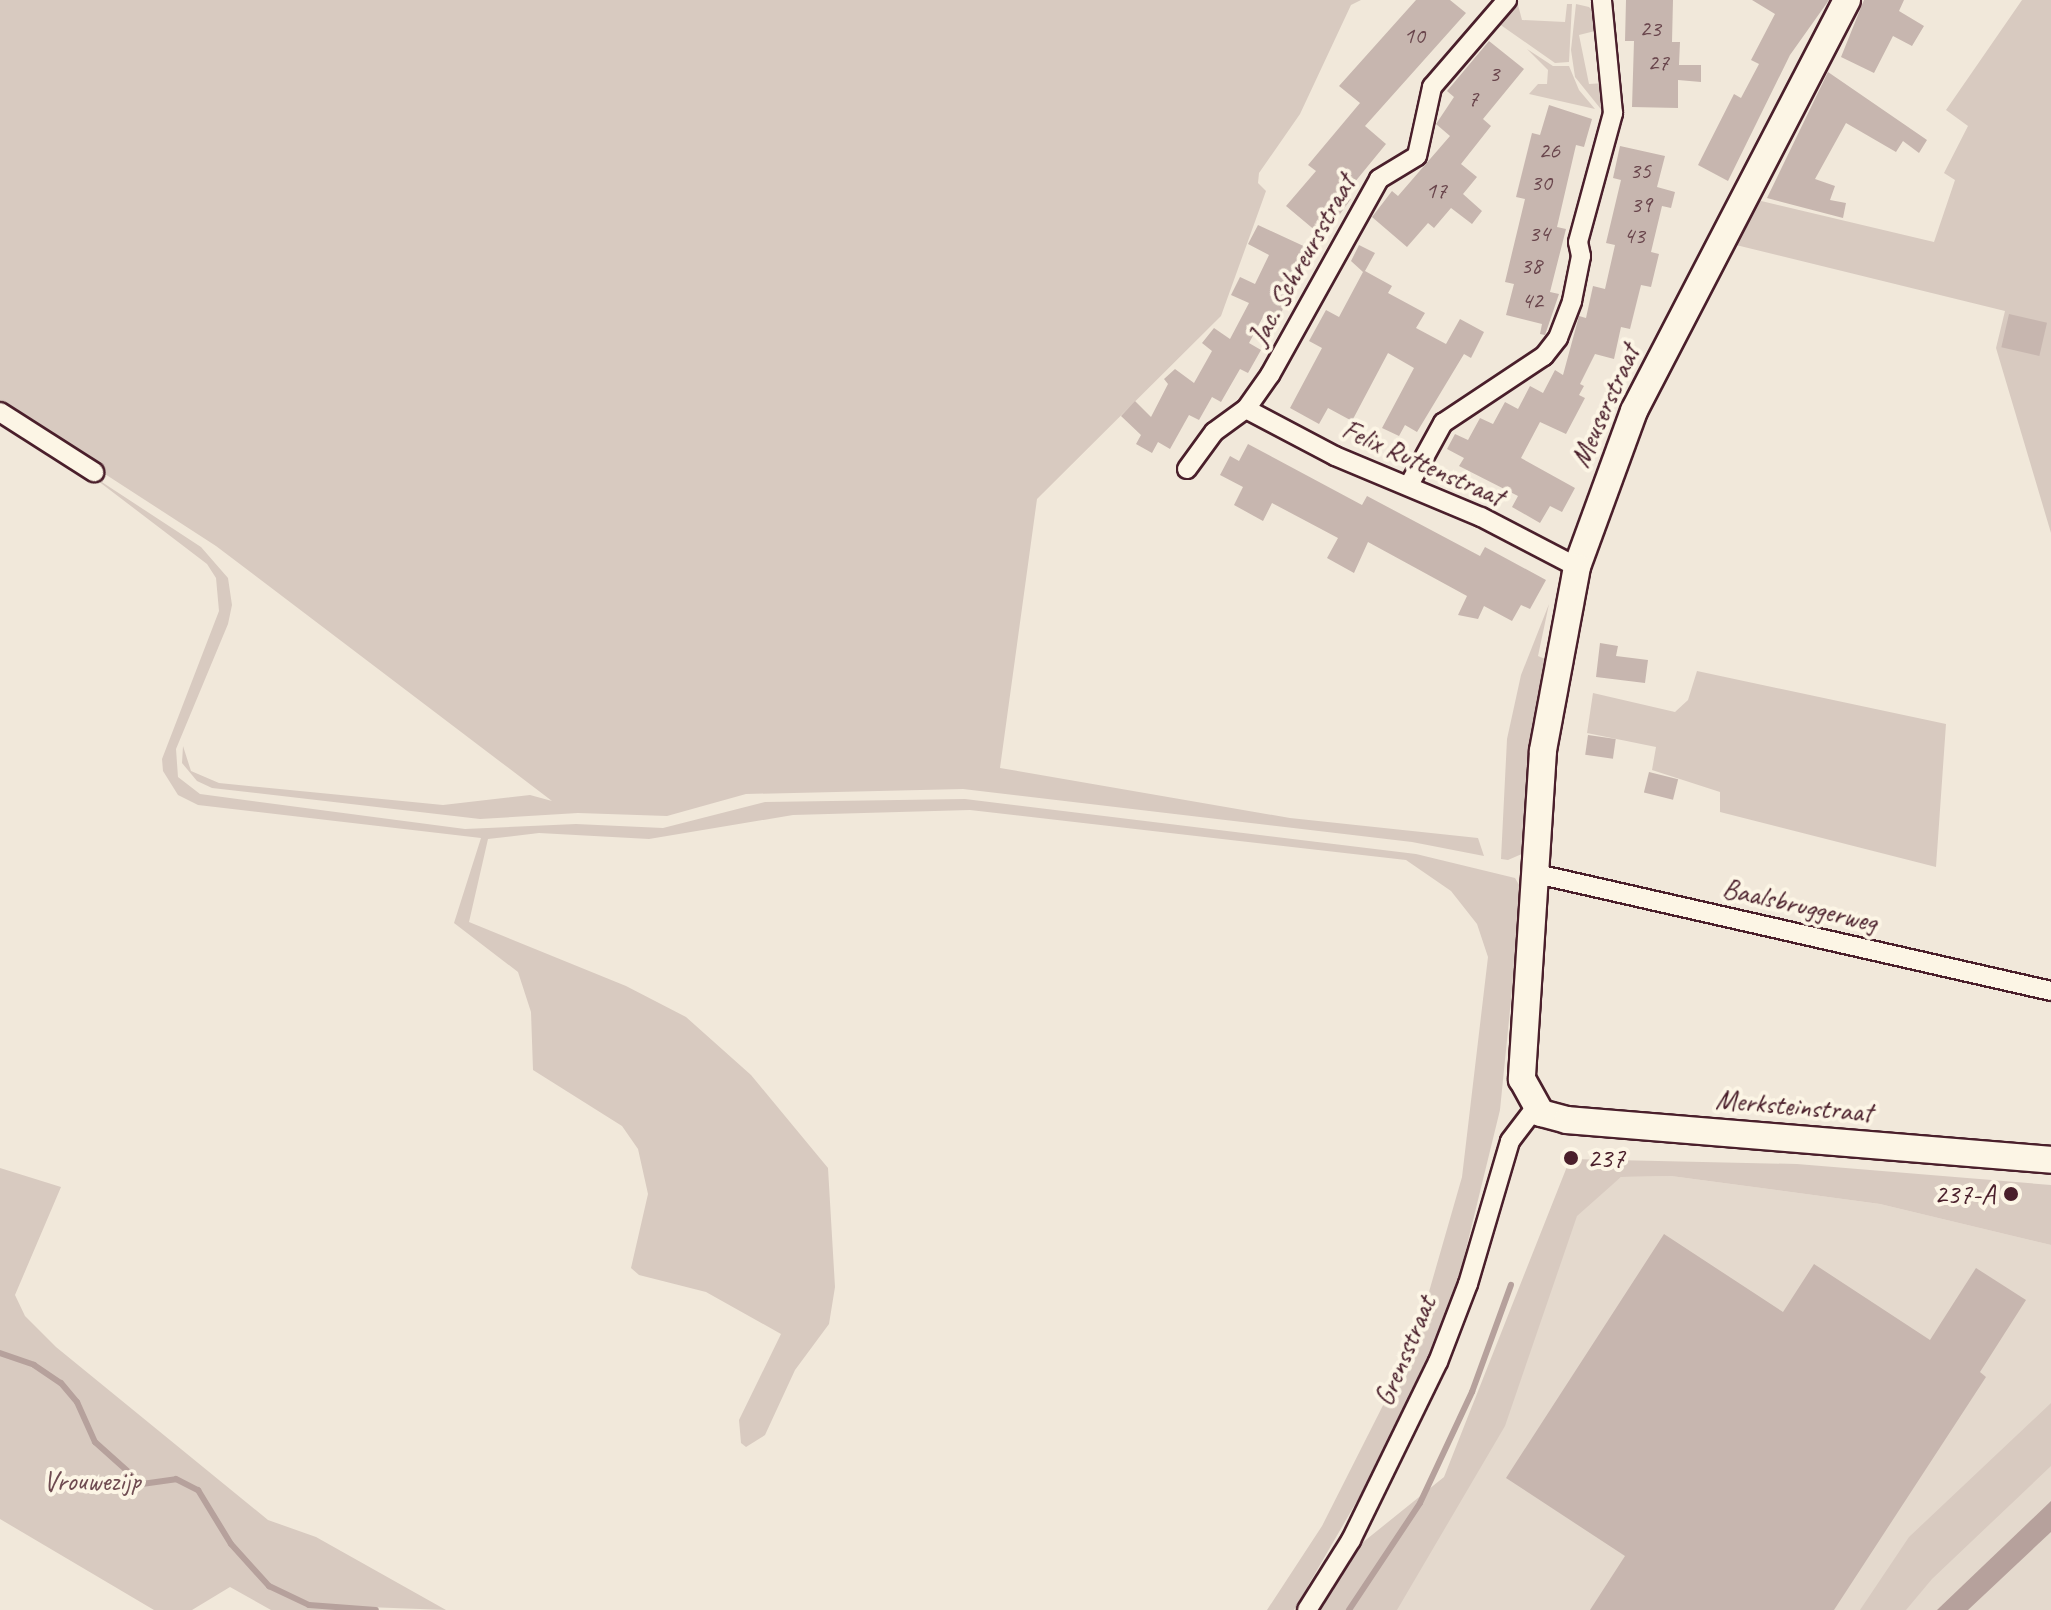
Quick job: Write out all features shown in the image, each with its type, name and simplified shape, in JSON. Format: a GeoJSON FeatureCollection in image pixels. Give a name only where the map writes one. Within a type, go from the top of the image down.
{"type":"FeatureCollection","features":[{"type":"Feature","properties":{"kind":"street","name":"Jac. Schreursstraat"},"geometry":{"type":"LineString","coordinates":[[1187,469],[1214,432],[1246,409],[1379,179],[1417,156],[1432,87],[1507,0]]}},
{"type":"Feature","properties":{"kind":"street"},"geometry":{"type":"LineString","coordinates":[[1409,485],[1443,423],[1544,356],[1558,338],[1572,301],[1581,256],[1578,242],[1613,113],[1602,0]]}},
{"type":"Feature","properties":{"kind":"street","name":"Meuserstraat"},"geometry":{"type":"LineString","coordinates":[[1537,874],[1543,751],[1577,567],[1634,411],[1847,0]]}},
{"type":"Feature","properties":{"kind":"street","name":"Felix Ruttenstraat"},"geometry":{"type":"LineString","coordinates":[[1246,409],[1335,456],[1409,485],[1577,567]]}},
{"type":"Feature","properties":{"kind":"street"},"geometry":{"type":"LineString","coordinates":[[0,412],[94,472]]}},
{"type":"Feature","properties":{"kind":"street"},"geometry":{"type":"LineString","coordinates":[[1536,1107],[1521,1072],[1537,874]]}},
{"type":"Feature","properties":{"kind":"street","name":"Baalsbruggerweg"},"geometry":{"type":"LineString","coordinates":[[1537,874],[2051,991]]}},
{"type":"Feature","properties":{"kind":"street","name":"Merksteinstraat"},"geometry":{"type":"LineString","coordinates":[[1536,1107],[1567,1120],[2051,1160]]}},
{"type":"Feature","properties":{"kind":"street","name":"Grensstraat"},"geometry":{"type":"LineString","coordinates":[[1307,1610],[1351,1540],[1438,1362],[1468,1284],[1510,1141],[1536,1107]]}},
{"type":"Feature","properties":{"kind":"shaded area"},"geometry":{"type":"Polygon","coordinates":[[[1671,1176],[1880,1204],[2051,1245],[2051,1610],[1367,1610],[1470,1474],[1567,1221],[1621,1177],[1671,1176]]]}},
{"type":"Feature","properties":{"kind":"shaded area"},"geometry":{"type":"Polygon","coordinates":[[[2051,1501],[2051,1532],[1968,1610],[1937,1610],[2051,1501]]]}},
{"type":"Feature","properties":{"kind":"green space"},"geometry":{"type":"Polygon","coordinates":[[[0,0],[1361,0],[1351,5],[1300,114],[1259,173],[1258,183],[1266,191],[1221,316],[1037,499],[1000,768],[1290,818],[1478,838],[1484,856],[1412,842],[963,789],[746,794],[667,816],[578,813],[480,819],[212,788],[197,781],[182,763],[183,746],[191,771],[219,783],[443,805],[530,795],[552,801],[216,546],[0,406],[0,0]]]}},
{"type":"Feature","properties":{"kind":"green space"},"geometry":{"type":"Polygon","coordinates":[[[2022,0],[2051,0],[2051,533],[1996,348],[2005,311],[1736,245],[1757,200],[1934,242],[1955,180],[1944,173],[1968,126],[1946,110],[2022,0]]]}},
{"type":"Feature","properties":{"kind":"green space"},"geometry":{"type":"Polygon","coordinates":[[[1517,1],[1522,20],[1565,22],[1567,4],[1572,4],[1569,62],[1555,63],[1495,21],[1517,1]]]}},
{"type":"Feature","properties":{"kind":"green space"},"geometry":{"type":"Polygon","coordinates":[[[1576,4],[1589,7],[1598,17],[1599,30],[1579,35],[1589,84],[1605,83],[1604,113],[1575,77],[1571,50],[1576,4]]]}},
{"type":"Feature","properties":{"kind":"green space"},"geometry":{"type":"Polygon","coordinates":[[[1527,49],[1553,66],[1569,66],[1579,90],[1595,109],[1529,94],[1538,84],[1547,84],[1548,70],[1527,49]]]}},
{"type":"Feature","properties":{"kind":"green space"},"geometry":{"type":"Polygon","coordinates":[[[85,471],[201,547],[228,578],[232,605],[228,624],[176,749],[178,777],[200,794],[465,829],[576,824],[663,828],[765,802],[965,799],[1416,854],[1515,878],[1522,890],[1500,1110],[1457,1286],[1399,1428],[1294,1610],[1267,1610],[1322,1526],[1414,1344],[1462,1177],[1488,957],[1477,924],[1451,891],[1406,860],[970,810],[793,815],[649,839],[539,833],[488,839],[469,922],[626,986],[686,1017],[751,1075],[828,1168],[835,1287],[829,1324],[795,1370],[765,1435],[746,1447],[741,1443],[739,1420],[781,1334],[706,1292],[639,1275],[631,1268],[648,1194],[638,1149],[622,1126],[533,1070],[531,1012],[518,972],[454,923],[481,838],[198,805],[178,795],[163,771],[162,759],[219,611],[216,578],[207,564],[85,471]]]}},
{"type":"Feature","properties":{"kind":"green space"},"geometry":{"type":"Polygon","coordinates":[[[1549,604],[1538,656],[1545,659],[1524,853],[1508,860],[1501,859],[1507,739],[1521,675],[1549,604]]]}},
{"type":"Feature","properties":{"kind":"green space"},"geometry":{"type":"Polygon","coordinates":[[[1697,671],[1946,724],[1936,867],[1720,812],[1720,792],[1652,770],[1656,747],[1587,733],[1593,693],[1675,712],[1688,700],[1697,671]]]}},
{"type":"Feature","properties":{"kind":"green space"},"geometry":{"type":"Polygon","coordinates":[[[1570,1159],[1797,1164],[2051,1185],[2051,1245],[1880,1204],[1671,1176],[1621,1177],[1577,1216],[1505,1426],[1397,1610],[1320,1610],[1362,1543],[1444,1477],[1570,1159]]]}},
{"type":"Feature","properties":{"kind":"green space","name":"Vrouwezijp"},"geometry":{"type":"Polygon","coordinates":[[[0,1168],[61,1187],[15,1295],[25,1316],[56,1347],[268,1520],[316,1537],[446,1610],[315,1605],[269,1585],[312,1606],[375,1610],[271,1610],[230,1587],[192,1610],[154,1610],[0,1519],[0,1168]]]}},
{"type":"Feature","properties":{"kind":"green space"},"geometry":{"type":"Polygon","coordinates":[[[2051,1403],[2051,1466],[1932,1579],[1906,1610],[1860,1610],[1909,1537],[2051,1403]]]}},
{"type":"Feature","properties":{"kind":"building"},"geometry":{"type":"Polygon","coordinates":[[[1416,0],[1450,0],[1466,13],[1365,126],[1386,144],[1345,194],[1351,199],[1323,237],[1286,206],[1316,171],[1308,165],[1360,103],[1339,86],[1416,0]]]}},
{"type":"Feature","properties":{"kind":"building"},"geometry":{"type":"Polygon","coordinates":[[[1626,0],[1673,0],[1672,42],[1680,42],[1679,65],[1701,65],[1701,82],[1678,80],[1678,108],[1632,107],[1634,41],[1625,41],[1626,0]]]}},
{"type":"Feature","properties":{"kind":"building"},"geometry":{"type":"Polygon","coordinates":[[[1752,0],[1829,0],[1790,55],[1728,181],[1698,165],[1734,94],[1741,98],[1759,64],[1751,60],[1775,14],[1752,0]]]}},
{"type":"Feature","properties":{"kind":"building"},"geometry":{"type":"Polygon","coordinates":[[[1864,0],[1904,0],[1899,11],[1924,26],[1912,46],[1893,36],[1874,73],[1841,57],[1864,0]]]}},
{"type":"Feature","properties":{"kind":"building"},"geometry":{"type":"Polygon","coordinates":[[[1489,41],[1524,69],[1483,119],[1491,126],[1461,164],[1477,177],[1463,194],[1482,211],[1472,224],[1451,208],[1434,228],[1428,223],[1407,247],[1372,217],[1392,191],[1398,196],[1450,136],[1436,124],[1454,97],[1447,91],[1489,41]]]}},
{"type":"Feature","properties":{"kind":"building"},"geometry":{"type":"Polygon","coordinates":[[[1828,72],[1927,140],[1919,153],[1903,141],[1896,152],[1846,123],[1815,179],[1835,186],[1830,200],[1846,203],[1843,218],[1767,198],[1828,72]]]}},
{"type":"Feature","properties":{"kind":"building"},"geometry":{"type":"Polygon","coordinates":[[[1549,105],[1592,119],[1584,147],[1576,145],[1557,227],[1566,229],[1550,292],[1559,294],[1545,335],[1540,334],[1542,324],[1506,315],[1514,284],[1505,282],[1525,199],[1516,197],[1532,133],[1540,135],[1549,105]]]}},
{"type":"Feature","properties":{"kind":"building"},"geometry":{"type":"Polygon","coordinates":[[[1620,146],[1665,156],[1657,187],[1675,192],[1671,208],[1662,206],[1651,252],[1659,254],[1651,287],[1641,285],[1630,329],[1621,327],[1614,359],[1595,354],[1580,384],[1584,386],[1579,395],[1585,398],[1566,434],[1540,422],[1521,458],[1575,488],[1562,512],[1550,506],[1540,523],[1512,507],[1518,496],[1459,466],[1464,458],[1447,449],[1455,434],[1468,440],[1480,418],[1493,424],[1505,402],[1518,409],[1530,386],[1543,393],[1555,370],[1563,375],[1579,316],[1586,318],[1593,286],[1605,289],[1615,245],[1606,243],[1621,180],[1613,178],[1620,146]]]}},
{"type":"Feature","properties":{"kind":"building"},"geometry":{"type":"Polygon","coordinates":[[[1258,225],[1310,249],[1277,322],[1264,315],[1249,343],[1261,350],[1248,373],[1240,369],[1221,402],[1212,397],[1199,420],[1189,415],[1170,449],[1158,442],[1152,453],[1136,444],[1141,435],[1121,416],[1135,401],[1151,417],[1168,384],[1164,379],[1175,369],[1194,383],[1212,351],[1202,343],[1214,328],[1230,339],[1249,303],[1231,295],[1240,277],[1255,284],[1269,255],[1248,244],[1258,225]]]}},
{"type":"Feature","properties":{"kind":"building"},"geometry":{"type":"Polygon","coordinates":[[[1359,245],[1375,253],[1365,271],[1392,286],[1388,293],[1425,313],[1416,328],[1446,344],[1460,319],[1484,332],[1471,358],[1464,354],[1417,432],[1405,425],[1399,436],[1382,428],[1414,368],[1388,353],[1352,421],[1328,408],[1319,424],[1290,408],[1322,348],[1309,341],[1326,310],[1339,317],[1363,272],[1351,261],[1359,245]]]}},
{"type":"Feature","properties":{"kind":"building"},"geometry":{"type":"Polygon","coordinates":[[[2009,314],[2047,323],[2039,356],[2001,347],[2009,314]]]}},
{"type":"Feature","properties":{"kind":"building"},"geometry":{"type":"Polygon","coordinates":[[[1248,444],[1362,505],[1367,496],[1480,556],[1485,547],[1546,580],[1530,609],[1521,605],[1512,621],[1484,606],[1478,619],[1458,615],[1467,596],[1368,542],[1354,573],[1327,558],[1338,538],[1272,503],[1263,521],[1234,505],[1243,487],[1220,475],[1230,456],[1239,461],[1248,444]]]}},
{"type":"Feature","properties":{"kind":"building"},"geometry":{"type":"Polygon","coordinates":[[[1600,643],[1618,646],[1616,656],[1648,660],[1645,683],[1596,677],[1600,643]]]}},
{"type":"Feature","properties":{"kind":"building"},"geometry":{"type":"Polygon","coordinates":[[[1588,735],[1616,739],[1613,759],[1585,755],[1588,735]]]}},
{"type":"Feature","properties":{"kind":"building"},"geometry":{"type":"Polygon","coordinates":[[[1649,772],[1678,779],[1673,800],[1644,792],[1649,772]]]}},
{"type":"Feature","properties":{"kind":"building"},"geometry":{"type":"Polygon","coordinates":[[[1664,1234],[1783,1312],[1814,1264],[1930,1340],[1976,1268],[2026,1300],[1980,1372],[1986,1377],[1834,1610],[1590,1610],[1625,1556],[1506,1478],[1664,1234]]]}},
{"type":"Feature","properties":{"kind":"waterway"},"geometry":{"type":"LineString","coordinates":[[1349,1610],[1420,1503],[1472,1392],[1511,1285]]}},
{"type":"Feature","properties":{"kind":"waterway","name":"Vrouwezijp"},"geometry":{"type":"LineString","coordinates":[[0,1353],[34,1365],[61,1383],[77,1402],[95,1442],[142,1484],[176,1479],[198,1490],[231,1544],[269,1586],[309,1605],[376,1610]]}},
{"type":"Feature","properties":{"kind":"place","name":"237"},"geometry":{"type":"Point","coordinates":[1571,1158]}},
{"type":"Feature","properties":{"kind":"place","name":"237-A"},"geometry":{"type":"Point","coordinates":[2011,1194]}}]}
